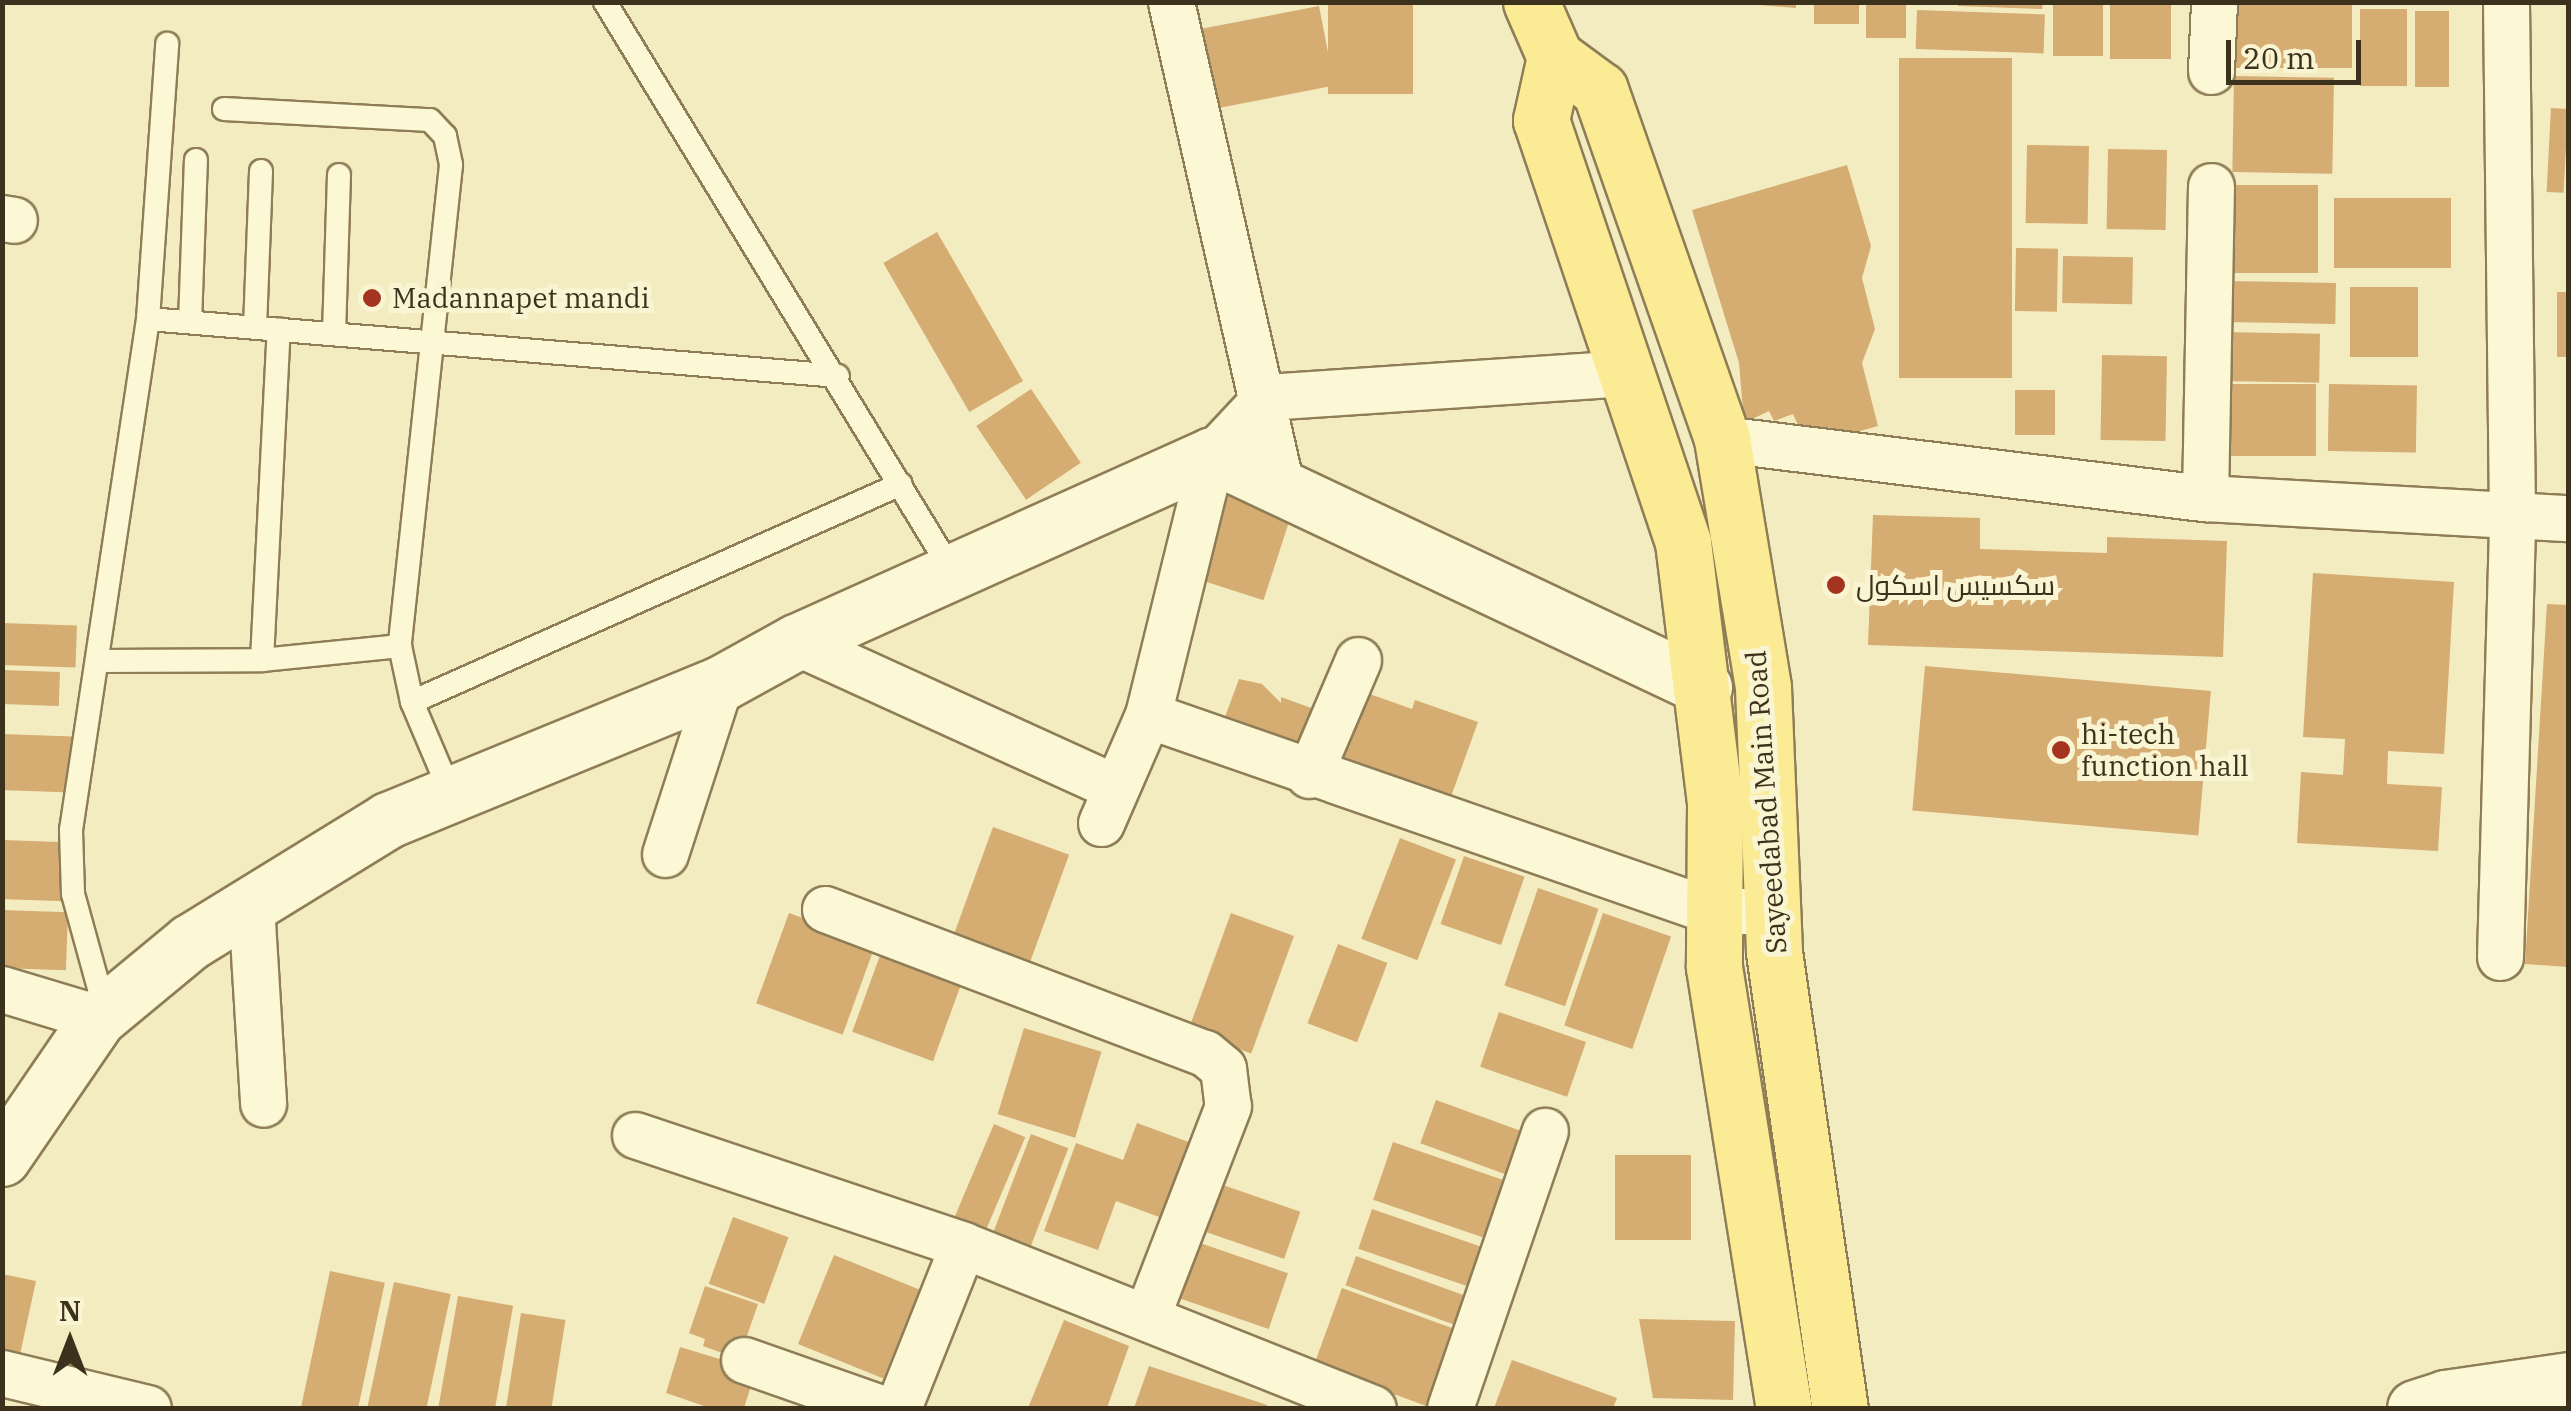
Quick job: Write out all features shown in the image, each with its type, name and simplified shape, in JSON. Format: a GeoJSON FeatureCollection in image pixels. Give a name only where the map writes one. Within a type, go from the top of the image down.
{"type":"FeatureCollection","features":[{"type":"Feature","properties":{"kind":"main road","name":"Sayeedabad Main Road"},"geometry":{"type":"LineString","coordinates":[[1543,19],[1541,120],[1630,373],[1684,542],[1715,804],[1714,967],[1784,1408]]}},
{"type":"Feature","properties":{"kind":"main road","name":"Sayeedabad Main Road"},"geometry":{"type":"LineString","coordinates":[[1543,19],[1600,90],[1722,438],[1763,688],[1772,910],[1840,1408]]}},
{"type":"Feature","properties":{"kind":"street"},"geometry":{"type":"LineString","coordinates":[[1171,2],[1266,397],[1282,489]]}},
{"type":"Feature","properties":{"kind":"street"},"geometry":{"type":"LineString","coordinates":[[2212,72],[2214,2]]}},
{"type":"Feature","properties":{"kind":"street"},"geometry":{"type":"LineString","coordinates":[[2500,957],[2512,514],[2506,2]]}},
{"type":"Feature","properties":{"kind":"street"},"geometry":{"type":"LineString","coordinates":[[2205,498],[2211,186]]}},
{"type":"Feature","properties":{"kind":"street"},"geometry":{"type":"LineString","coordinates":[[2,1158],[102,1016],[190,942],[388,820],[720,684],[796,642],[1212,455],[1266,397],[1630,373]]}},
{"type":"Feature","properties":{"kind":"street"},"geometry":{"type":"LineString","coordinates":[[1722,438],[2205,498],[2568,518]]}},
{"type":"Feature","properties":{"kind":"street"},"geometry":{"type":"LineString","coordinates":[[1212,455],[1704,688]]}},
{"type":"Feature","properties":{"kind":"street"},"geometry":{"type":"LineString","coordinates":[[796,642],[1107,805],[1148,715],[1212,455]]}},
{"type":"Feature","properties":{"kind":"street"},"geometry":{"type":"LineString","coordinates":[[1309,776],[1358,660]]}},
{"type":"Feature","properties":{"kind":"street"},"geometry":{"type":"LineString","coordinates":[[665,854],[720,684]]}},
{"type":"Feature","properties":{"kind":"street"},"geometry":{"type":"LineString","coordinates":[[1148,715],[1309,776],[1714,912],[1772,910]]}},
{"type":"Feature","properties":{"kind":"street"},"geometry":{"type":"LineString","coordinates":[[251,905],[264,1104]]}},
{"type":"Feature","properties":{"kind":"street"},"geometry":{"type":"LineString","coordinates":[[825,908],[1205,1053],[1223,1068],[1228,1106],[1148,1313]]}},
{"type":"Feature","properties":{"kind":"street"},"geometry":{"type":"LineString","coordinates":[[2,989],[102,1016]]}},
{"type":"Feature","properties":{"kind":"street"},"geometry":{"type":"LineString","coordinates":[[1450,1408],[1545,1130]]}},
{"type":"Feature","properties":{"kind":"street"},"geometry":{"type":"LineString","coordinates":[[636,1135],[963,1245],[1148,1313],[1373,1408]]}},
{"type":"Feature","properties":{"kind":"street"},"geometry":{"type":"LineString","coordinates":[[898,1408],[963,1245]]}},
{"type":"Feature","properties":{"kind":"street"},"geometry":{"type":"LineString","coordinates":[[744,1360],[880,1408]]}},
{"type":"Feature","properties":{"kind":"street"},"geometry":{"type":"LineString","coordinates":[[2,1373],[148,1408]]}},
{"type":"Feature","properties":{"kind":"street"},"geometry":{"type":"LineString","coordinates":[[2415,1408],[2446,1398],[2568,1380]]}},
{"type":"Feature","properties":{"kind":"lane"},"geometry":{"type":"LineString","coordinates":[[605,2],[838,376],[952,571]]}},
{"type":"Feature","properties":{"kind":"lane"},"geometry":{"type":"LineString","coordinates":[[102,1016],[77,911],[70,830],[148,319],[167,44]]}},
{"type":"Feature","properties":{"kind":"lane"},"geometry":{"type":"LineString","coordinates":[[224,109],[430,120],[445,136],[450,165],[400,646],[412,702],[450,794]]}},
{"type":"Feature","properties":{"kind":"lane"},"geometry":{"type":"LineString","coordinates":[[190,322],[196,160]]}},
{"type":"Feature","properties":{"kind":"lane"},"geometry":{"type":"LineString","coordinates":[[255,328],[261,171]]}},
{"type":"Feature","properties":{"kind":"lane"},"geometry":{"type":"LineString","coordinates":[[334,334],[338,174]]}},
{"type":"Feature","properties":{"kind":"lane"},"geometry":{"type":"LineString","coordinates":[[148,319],[838,376]]}},
{"type":"Feature","properties":{"kind":"lane"},"geometry":{"type":"LineString","coordinates":[[262,660],[279,330]]}},
{"type":"Feature","properties":{"kind":"lane"},"geometry":{"type":"LineString","coordinates":[[412,702],[901,484]]}},
{"type":"Feature","properties":{"kind":"lane"},"geometry":{"type":"LineString","coordinates":[[98,661],[262,660],[400,646]]}},
{"type":"Feature","properties":{"kind":"building"},"geometry":{"type":"Polygon","coordinates":[[[1328,2],[1413,2],[1413,94],[1328,94],[1328,2]]]}},
{"type":"Feature","properties":{"kind":"building"},"geometry":{"type":"Polygon","coordinates":[[[1723,2],[1796,2],[1796,8],[1723,2]]]}},
{"type":"Feature","properties":{"kind":"building"},"geometry":{"type":"Polygon","coordinates":[[[1814,2],[1859,2],[1859,24],[1814,24],[1814,2]]]}},
{"type":"Feature","properties":{"kind":"building"},"geometry":{"type":"Polygon","coordinates":[[[1866,2],[1906,2],[1906,38],[1866,38],[1866,2]]]}},
{"type":"Feature","properties":{"kind":"building"},"geometry":{"type":"Polygon","coordinates":[[[1958,2],[2043,2],[2042,9],[1958,6],[1958,2]]]}},
{"type":"Feature","properties":{"kind":"building"},"geometry":{"type":"Polygon","coordinates":[[[2053,2],[2103,2],[2103,56],[2053,56],[2053,2]]]}},
{"type":"Feature","properties":{"kind":"building"},"geometry":{"type":"Polygon","coordinates":[[[2110,2],[2171,2],[2171,59],[2110,59],[2110,2]]]}},
{"type":"Feature","properties":{"kind":"building"},"geometry":{"type":"Polygon","coordinates":[[[2233,2],[2352,2],[2352,68],[2233,68],[2233,2]]]}},
{"type":"Feature","properties":{"kind":"building"},"geometry":{"type":"Polygon","coordinates":[[[1319,6],[1334,86],[1212,109],[1196,30],[1319,6]]]}},
{"type":"Feature","properties":{"kind":"building"},"geometry":{"type":"Polygon","coordinates":[[[2360,9],[2407,9],[2407,86],[2360,86],[2360,9]]]}},
{"type":"Feature","properties":{"kind":"building"},"geometry":{"type":"Polygon","coordinates":[[[1917,10],[2045,14],[2044,53],[1916,49],[1917,10]]]}},
{"type":"Feature","properties":{"kind":"building"},"geometry":{"type":"Polygon","coordinates":[[[2415,11],[2449,11],[2449,87],[2415,87],[2415,11]]]}},
{"type":"Feature","properties":{"kind":"building"},"geometry":{"type":"Polygon","coordinates":[[[1899,58],[2012,58],[2012,378],[1899,378],[1899,58]]]}},
{"type":"Feature","properties":{"kind":"building"},"geometry":{"type":"Polygon","coordinates":[[[2234,76],[2334,78],[2332,174],[2232,172],[2234,76]]]}},
{"type":"Feature","properties":{"kind":"building"},"geometry":{"type":"Polygon","coordinates":[[[2551,108],[2568,109],[2564,193],[2547,192],[2551,108]]]}},
{"type":"Feature","properties":{"kind":"building"},"geometry":{"type":"Polygon","coordinates":[[[2027,145],[2089,146],[2088,224],[2026,223],[2027,145]]]}},
{"type":"Feature","properties":{"kind":"building"},"geometry":{"type":"Polygon","coordinates":[[[2108,149],[2167,150],[2166,230],[2107,229],[2108,149]]]}},
{"type":"Feature","properties":{"kind":"building"},"geometry":{"type":"Polygon","coordinates":[[[1847,165],[1871,246],[1862,278],[1875,329],[1862,363],[1878,426],[1842,436],[1828,427],[1800,430],[1793,414],[1774,421],[1769,411],[1744,423],[1739,363],[1692,210],[1847,165]]]}},
{"type":"Feature","properties":{"kind":"building"},"geometry":{"type":"Polygon","coordinates":[[[2231,185],[2318,185],[2318,273],[2231,273],[2231,185]]]}},
{"type":"Feature","properties":{"kind":"building"},"geometry":{"type":"Polygon","coordinates":[[[2334,198],[2451,198],[2451,268],[2334,268],[2334,198]]]}},
{"type":"Feature","properties":{"kind":"building"},"geometry":{"type":"Polygon","coordinates":[[[937,232],[1023,381],[969,412],[883,263],[937,232]]]}},
{"type":"Feature","properties":{"kind":"building"},"geometry":{"type":"Polygon","coordinates":[[[2016,248],[2058,249],[2057,312],[2015,311],[2016,248]]]}},
{"type":"Feature","properties":{"kind":"building"},"geometry":{"type":"Polygon","coordinates":[[[2063,256],[2133,257],[2132,304],[2062,303],[2063,256]]]}},
{"type":"Feature","properties":{"kind":"building"},"geometry":{"type":"Polygon","coordinates":[[[2224,281],[2336,283],[2335,324],[2223,322],[2224,281]]]}},
{"type":"Feature","properties":{"kind":"building"},"geometry":{"type":"Polygon","coordinates":[[[2350,287],[2418,287],[2418,357],[2350,357],[2350,287]]]}},
{"type":"Feature","properties":{"kind":"building"},"geometry":{"type":"Polygon","coordinates":[[[2557,292],[2568,292],[2568,357],[2557,357],[2557,292]]]}},
{"type":"Feature","properties":{"kind":"building"},"geometry":{"type":"Polygon","coordinates":[[[2222,332],[2320,334],[2319,383],[2221,381],[2222,332]]]}},
{"type":"Feature","properties":{"kind":"building"},"geometry":{"type":"Polygon","coordinates":[[[2102,355],[2167,356],[2166,441],[2101,440],[2102,355]]]}},
{"type":"Feature","properties":{"kind":"building"},"geometry":{"type":"Polygon","coordinates":[[[2215,384],[2316,384],[2316,456],[2215,456],[2215,384]]]}},
{"type":"Feature","properties":{"kind":"building"},"geometry":{"type":"Polygon","coordinates":[[[2329,384],[2417,386],[2416,453],[2328,451],[2329,384]]]}},
{"type":"Feature","properties":{"kind":"building"},"geometry":{"type":"Polygon","coordinates":[[[1031,389],[1081,463],[1026,500],[976,426],[1031,389]]]}},
{"type":"Feature","properties":{"kind":"building"},"geometry":{"type":"Polygon","coordinates":[[[2015,390],[2055,390],[2055,435],[2015,435],[2015,390]]]}},
{"type":"Feature","properties":{"kind":"building"},"geometry":{"type":"Polygon","coordinates":[[[1225,489],[1293,511],[1263,600],[1196,578],[1225,489]]]}},
{"type":"Feature","properties":{"kind":"building"},"geometry":{"type":"Polygon","coordinates":[[[1873,515],[1980,518],[1980,549],[2107,553],[2107,537],[2227,541],[2223,657],[1868,645],[1873,515]]]}},
{"type":"Feature","properties":{"kind":"building"},"geometry":{"type":"Polygon","coordinates":[[[2313,573],[2454,582],[2444,754],[2388,751],[2387,784],[2442,787],[2438,851],[2297,843],[2301,772],[2343,775],[2345,739],[2303,737],[2313,573]]]}},
{"type":"Feature","properties":{"kind":"building"},"geometry":{"type":"Polygon","coordinates":[[[2547,604],[2568,605],[2568,967],[2525,964],[2547,604]]]}},
{"type":"Feature","properties":{"kind":"building"},"geometry":{"type":"Polygon","coordinates":[[[2,623],[77,626],[75,668],[2,665],[2,623]]]}},
{"type":"Feature","properties":{"kind":"building","name":"hi-tech function hall"},"geometry":{"type":"Polygon","coordinates":[[[1925,666],[2211,691],[2198,835],[1912,810],[1925,666]]]}},
{"type":"Feature","properties":{"kind":"building"},"geometry":{"type":"Polygon","coordinates":[[[2,670],[60,672],[59,706],[2,704],[2,670]]]}},
{"type":"Feature","properties":{"kind":"building"},"geometry":{"type":"Polygon","coordinates":[[[1239,679],[1262,684],[1281,703],[1281,697],[1314,709],[1293,766],[1218,736],[1239,679]]]}},
{"type":"Feature","properties":{"kind":"building"},"geometry":{"type":"Polygon","coordinates":[[[1350,687],[1412,709],[1415,700],[1478,722],[1448,805],[1319,768],[1350,687]]]}},
{"type":"Feature","properties":{"kind":"building"},"geometry":{"type":"Polygon","coordinates":[[[2,734],[73,736],[71,792],[2,790],[2,734]]]}},
{"type":"Feature","properties":{"kind":"building"},"geometry":{"type":"Polygon","coordinates":[[[993,827],[1069,855],[1029,964],[953,936],[993,827]]]}},
{"type":"Feature","properties":{"kind":"building"},"geometry":{"type":"Polygon","coordinates":[[[1400,838],[1456,860],[1417,960],[1361,939],[1400,838]]]}},
{"type":"Feature","properties":{"kind":"building"},"geometry":{"type":"Polygon","coordinates":[[[2,840],[67,842],[65,901],[2,899],[2,840]]]}},
{"type":"Feature","properties":{"kind":"building"},"geometry":{"type":"Polygon","coordinates":[[[1464,856],[1525,877],[1501,945],[1441,924],[1464,856]]]}},
{"type":"Feature","properties":{"kind":"building"},"geometry":{"type":"Polygon","coordinates":[[[1538,888],[1599,909],[1565,1006],[1504,985],[1538,888]]]}},
{"type":"Feature","properties":{"kind":"building"},"geometry":{"type":"Polygon","coordinates":[[[2,910],[68,912],[66,970],[2,968],[2,910]]]}},
{"type":"Feature","properties":{"kind":"building"},"geometry":{"type":"Polygon","coordinates":[[[789,913],[875,944],[843,1035],[756,1003],[789,913]]]}},
{"type":"Feature","properties":{"kind":"building"},"geometry":{"type":"Polygon","coordinates":[[[1231,913],[1294,936],[1251,1053],[1188,1030],[1231,913]]]}},
{"type":"Feature","properties":{"kind":"building"},"geometry":{"type":"Polygon","coordinates":[[[1603,913],[1671,936],[1632,1049],[1564,1026],[1603,913]]]}},
{"type":"Feature","properties":{"kind":"building"},"geometry":{"type":"Polygon","coordinates":[[[1338,944],[1387,963],[1357,1042],[1308,1023],[1338,944]]]}},
{"type":"Feature","properties":{"kind":"building"},"geometry":{"type":"Polygon","coordinates":[[[882,950],[963,979],[933,1061],[852,1032],[882,950]]]}},
{"type":"Feature","properties":{"kind":"building"},"geometry":{"type":"Polygon","coordinates":[[[1499,1012],[1586,1042],[1567,1097],[1480,1067],[1499,1012]]]}},
{"type":"Feature","properties":{"kind":"building"},"geometry":{"type":"Polygon","coordinates":[[[1024,1028],[1101,1052],[1075,1138],[998,1114],[1024,1028]]]}},
{"type":"Feature","properties":{"kind":"building"},"geometry":{"type":"Polygon","coordinates":[[[1436,1100],[1528,1134],[1512,1177],[1420,1143],[1436,1100]]]}},
{"type":"Feature","properties":{"kind":"building"},"geometry":{"type":"Polygon","coordinates":[[[1137,1123],[1205,1148],[1178,1224],[1116,1201],[1098,1250],[1044,1231],[1076,1143],[1123,1160],[1137,1123]]]}},
{"type":"Feature","properties":{"kind":"building"},"geometry":{"type":"Polygon","coordinates":[[[994,1124],[1025,1137],[980,1245],[948,1232],[994,1124]]]}},
{"type":"Feature","properties":{"kind":"building"},"geometry":{"type":"Polygon","coordinates":[[[1031,1134],[1068,1148],[1030,1248],[993,1234],[1031,1134]]]}},
{"type":"Feature","properties":{"kind":"building"},"geometry":{"type":"Polygon","coordinates":[[[1393,1142],[1511,1183],[1491,1240],[1373,1200],[1393,1142]]]}},
{"type":"Feature","properties":{"kind":"building"},"geometry":{"type":"Polygon","coordinates":[[[1615,1155],[1691,1155],[1691,1240],[1615,1240],[1615,1155]]]}},
{"type":"Feature","properties":{"kind":"building"},"geometry":{"type":"Polygon","coordinates":[[[1220,1184],[1300,1212],[1284,1259],[1204,1231],[1220,1184]]]}},
{"type":"Feature","properties":{"kind":"building"},"geometry":{"type":"Polygon","coordinates":[[[1372,1209],[1486,1248],[1473,1288],[1358,1249],[1372,1209]]]}},
{"type":"Feature","properties":{"kind":"building"},"geometry":{"type":"Polygon","coordinates":[[[733,1217],[788,1237],[764,1304],[709,1284],[733,1217]]]}},
{"type":"Feature","properties":{"kind":"building"},"geometry":{"type":"Polygon","coordinates":[[[1200,1243],[1288,1273],[1269,1329],[1181,1299],[1200,1243]]]}},
{"type":"Feature","properties":{"kind":"building"},"geometry":{"type":"Polygon","coordinates":[[[834,1255],[919,1289],[883,1378],[798,1344],[834,1255]]]}},
{"type":"Feature","properties":{"kind":"building"},"geometry":{"type":"Polygon","coordinates":[[[1356,1256],[1471,1298],[1460,1327],[1345,1285],[1356,1256]]]}},
{"type":"Feature","properties":{"kind":"building"},"geometry":{"type":"Polygon","coordinates":[[[330,1271],[385,1283],[358,1408],[301,1408],[330,1271]]]}},
{"type":"Feature","properties":{"kind":"building"},"geometry":{"type":"Polygon","coordinates":[[[2,1274],[36,1281],[19,1359],[2,1356],[2,1274]]]}},
{"type":"Feature","properties":{"kind":"building"},"geometry":{"type":"Polygon","coordinates":[[[394,1282],[451,1294],[427,1408],[367,1408],[394,1282]]]}},
{"type":"Feature","properties":{"kind":"building"},"geometry":{"type":"Polygon","coordinates":[[[705,1286],[758,1304],[739,1359],[703,1346],[705,1339],[689,1333],[705,1286]]]}},
{"type":"Feature","properties":{"kind":"building"},"geometry":{"type":"Polygon","coordinates":[[[1342,1288],[1461,1331],[1433,1408],[1314,1365],[1342,1288]]]}},
{"type":"Feature","properties":{"kind":"building"},"geometry":{"type":"Polygon","coordinates":[[[458,1296],[513,1306],[495,1408],[438,1408],[458,1296]]]}},
{"type":"Feature","properties":{"kind":"building"},"geometry":{"type":"Polygon","coordinates":[[[521,1313],[565,1320],[552,1408],[506,1408],[521,1313]]]}},
{"type":"Feature","properties":{"kind":"building"},"geometry":{"type":"Polygon","coordinates":[[[1639,1319],[1735,1321],[1733,1400],[1653,1398],[1639,1319]]]}},
{"type":"Feature","properties":{"kind":"building"},"geometry":{"type":"Polygon","coordinates":[[[1064,1320],[1129,1346],[1107,1408],[1028,1408],[1064,1320]]]}},
{"type":"Feature","properties":{"kind":"building"},"geometry":{"type":"Polygon","coordinates":[[[680,1347],[756,1370],[744,1408],[710,1408],[666,1393],[680,1347]]]}},
{"type":"Feature","properties":{"kind":"building"},"geometry":{"type":"Polygon","coordinates":[[[1512,1360],[1617,1398],[1613,1408],[1494,1408],[1512,1360]]]}},
{"type":"Feature","properties":{"kind":"building"},"geometry":{"type":"Polygon","coordinates":[[[1149,1366],[1267,1405],[1266,1408],[1134,1408],[1149,1366]]]}},
{"type":"Feature","properties":{"kind":"place","name":"Madannapet mandi"},"geometry":{"type":"Point","coordinates":[372,298]}},
{"type":"Feature","properties":{"kind":"place","name":"سکسیس اسکول"},"geometry":{"type":"Point","coordinates":[1836,585]}},
{"type":"Feature","properties":{"kind":"place","name":"hi-tech function hall"},"geometry":{"type":"Point","coordinates":[2061,750]}}]}
